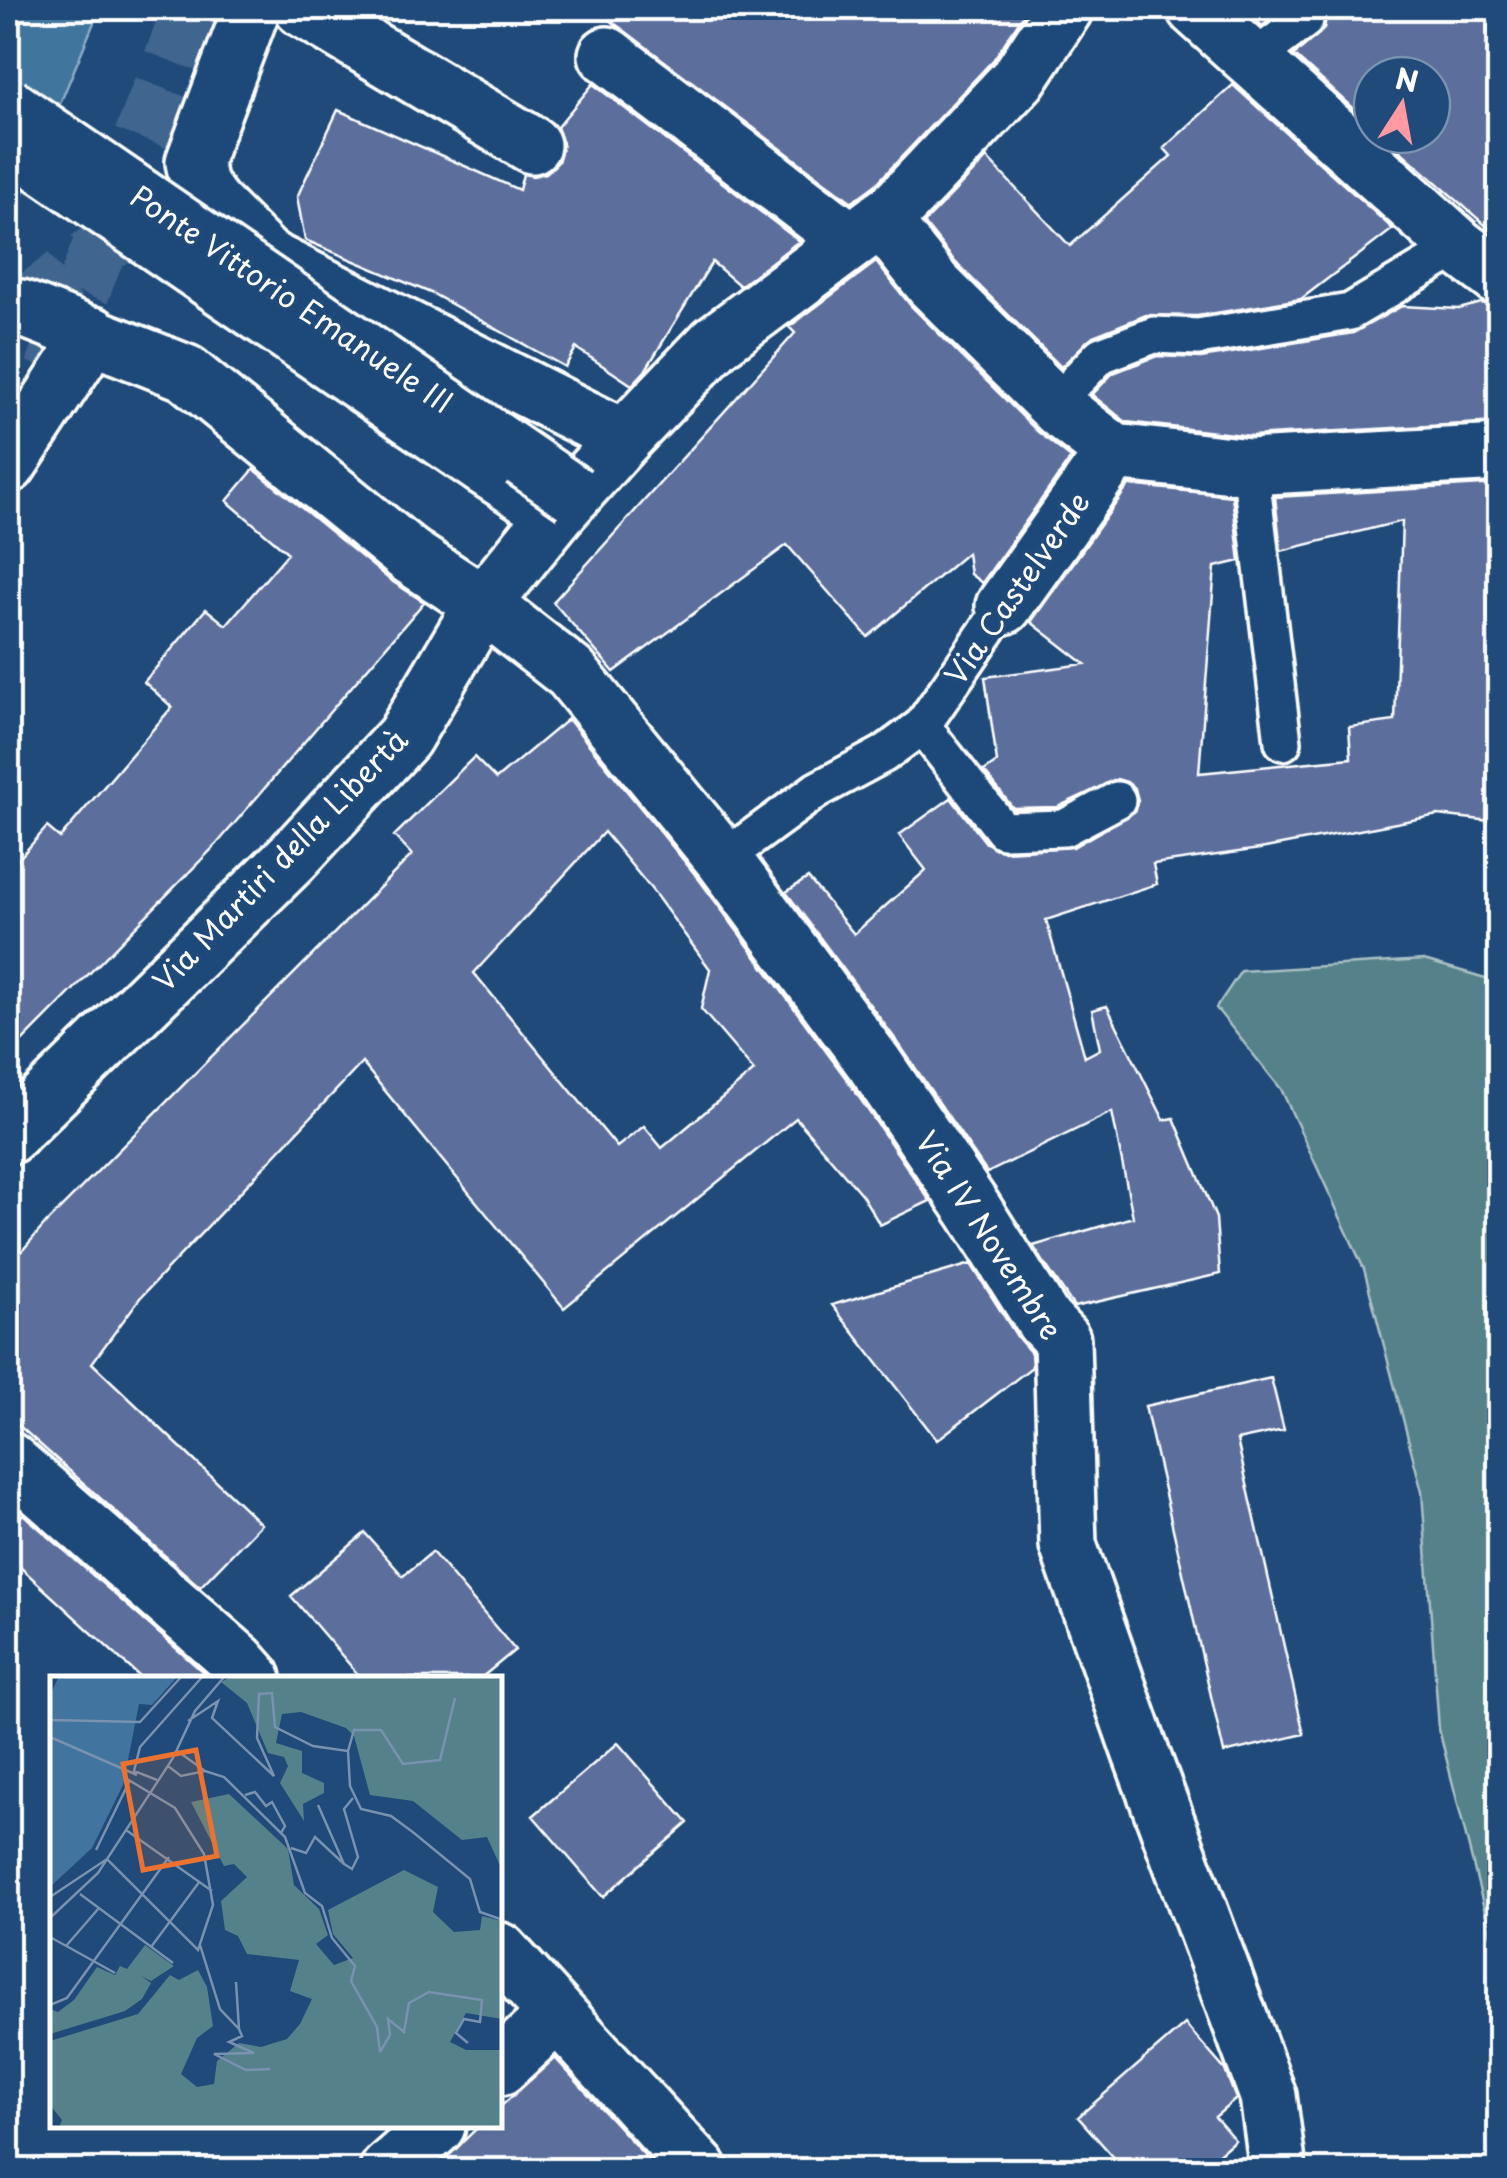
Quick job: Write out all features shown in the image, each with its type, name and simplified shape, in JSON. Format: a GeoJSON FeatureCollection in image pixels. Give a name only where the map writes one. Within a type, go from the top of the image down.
{"type":"FeatureCollection","features":[{"type":"Feature","properties":{"kind":"street"},"geometry":{"type":"LineString","coordinates":[[252,8],[194,162],[200,184],[212,204],[267,258],[624,438]]}},
{"type":"Feature","properties":{"kind":"street"},"geometry":{"type":"LineString","coordinates":[[302,8],[532,145]]}},
{"type":"Feature","properties":{"kind":"street","name":"Via Martiri della Libertà"},"geometry":{"type":"LineString","coordinates":[[8,1136],[293,857],[404,738],[484,604],[624,438],[716,342],[896,208],[1019,78],[1065,8]]}},
{"type":"Feature","properties":{"kind":"street"},"geometry":{"type":"LineString","coordinates":[[1195,8],[1480,262]]}},
{"type":"Feature","properties":{"kind":"street"},"geometry":{"type":"LineString","coordinates":[[607,55],[866,230],[947,298],[1059,410],[1114,452],[1250,467],[1500,453]]}},
{"type":"Feature","properties":{"kind":"street","name":"Ponte Vittorio Emanuele III"},"geometry":{"type":"LineString","coordinates":[[8,106],[565,504]]}},
{"type":"Feature","properties":{"kind":"street","name":"Ponte Vittorio Emanuele III"},"geometry":{"type":"LineString","coordinates":[[8,141],[484,467],[565,504]]}},
{"type":"Feature","properties":{"kind":"street","name":"Via IV Novembre"},"geometry":{"type":"LineString","coordinates":[[20,308],[186,373],[410,556],[484,604],[571,673],[723,859],[874,1063],[1044,1321],[1062,1340],[1068,1544],[1268,2096],[1278,2170]]}},
{"type":"Feature","properties":{"kind":"street"},"geometry":{"type":"LineString","coordinates":[[8,466],[93,335]]}},
{"type":"Feature","properties":{"kind":"street","name":"Via Castelverde"},"geometry":{"type":"LineString","coordinates":[[1004,606],[1114,452]]}},
{"type":"Feature","properties":{"kind":"street"},"geometry":{"type":"LineString","coordinates":[[8,1460],[251,1676]]}},
{"type":"Feature","properties":{"kind":"street"},"geometry":{"type":"LineString","coordinates":[[502,1953],[700,2170]]}},
{"type":"Feature","properties":{"kind":"street"},"geometry":{"type":"LineString","coordinates":[[502,2065],[557,2014]]}},
{"type":"Feature","properties":{"kind":"street"},"geometry":{"type":"LineString","coordinates":[[388,2170],[435,2128]]}},
{"type":"Feature","properties":{"kind":"lane"},"geometry":{"type":"LineString","coordinates":[[1252,60],[1305,20]]}},
{"type":"Feature","properties":{"kind":"lane"},"geometry":{"type":"LineString","coordinates":[[1078,379],[1102,355],[1154,335],[1198,338],[1350,312],[1480,262]]}},
{"type":"Feature","properties":{"kind":"lane"},"geometry":{"type":"LineString","coordinates":[[1250,467],[1284,742]]}},
{"type":"Feature","properties":{"kind":"lane","name":"Via Castelverde"},"geometry":{"type":"LineString","coordinates":[[723,859],[817,790],[884,754],[922,726],[1004,606]]}},
{"type":"Feature","properties":{"kind":"lane"},"geometry":{"type":"LineString","coordinates":[[922,726],[1003,830],[1064,828],[1117,800]]}},
{"type":"Feature","properties":{"kind":"green space"},"geometry":{"type":"Polygon","coordinates":[[[1424,960],[1499,982],[1499,1968],[1439,1729],[1422,1492],[1364,1269],[1281,1089],[1216,1008],[1241,971],[1424,960]]]}},
{"type":"Feature","properties":{"kind":"water"},"geometry":{"type":"Polygon","coordinates":[[[8,8],[100,8],[8,228],[8,8]]]}},
{"type":"Feature","properties":{"kind":"building"},"geometry":{"type":"Polygon","coordinates":[[[594,8],[1028,8],[994,59],[875,185],[852,202],[594,8]]]}},
{"type":"Feature","properties":{"kind":"building"},"geometry":{"type":"Polygon","coordinates":[[[1246,8],[1286,8],[1262,26],[1246,8]]]}},
{"type":"Feature","properties":{"kind":"building"},"geometry":{"type":"Polygon","coordinates":[[[1322,8],[1500,8],[1500,238],[1405,155],[1452,155],[1452,55],[1352,55],[1352,108],[1294,55],[1324,29],[1326,18],[1322,8]]]}},
{"type":"Feature","properties":{"kind":"building"},"geometry":{"type":"Polygon","coordinates":[[[593,84],[799,241],[740,286],[712,262],[645,371],[632,385],[576,348],[565,367],[433,294],[305,240],[297,197],[338,110],[519,190],[523,174],[546,173],[558,162],[563,144],[557,127],[593,84]]]}},
{"type":"Feature","properties":{"kind":"building"},"geometry":{"type":"Polygon","coordinates":[[[1233,85],[1393,229],[1301,299],[1197,316],[1146,315],[1093,336],[1061,367],[956,263],[924,223],[987,158],[1070,246],[1171,156],[1164,148],[1233,85]]]}},
{"type":"Feature","properties":{"kind":"building"},"geometry":{"type":"Polygon","coordinates":[[[876,262],[911,306],[1037,431],[1071,458],[982,583],[970,574],[967,553],[868,637],[787,545],[614,672],[553,602],[795,333],[789,327],[876,262]]]}},
{"type":"Feature","properties":{"kind":"building"},"geometry":{"type":"Polygon","coordinates":[[[1481,303],[1500,309],[1500,422],[1251,436],[1126,422],[1092,395],[1113,373],[1157,356],[1201,358],[1353,333],[1402,306],[1459,309],[1481,303]]]}},
{"type":"Feature","properties":{"kind":"building"},"geometry":{"type":"Polygon","coordinates":[[[254,469],[390,580],[424,602],[216,845],[8,1056],[8,871],[47,827],[60,838],[172,707],[144,682],[206,609],[226,625],[288,553],[227,501],[254,469]]]}},
{"type":"Feature","properties":{"kind":"building"},"geometry":{"type":"Polygon","coordinates":[[[1500,484],[1500,822],[1438,815],[1260,849],[1153,864],[1157,884],[1046,920],[1085,1057],[1100,1049],[1092,1010],[1107,1006],[1164,1120],[1174,1118],[1216,1218],[1220,1274],[1074,1307],[1033,1246],[1133,1217],[1112,1112],[987,1173],[899,1044],[786,892],[808,878],[854,934],[926,870],[899,835],[951,798],[986,843],[1004,851],[1073,847],[1134,812],[1138,800],[1135,789],[1117,779],[1058,807],[1013,808],[984,771],[997,762],[985,677],[1085,664],[1031,622],[1129,485],[1232,496],[1240,561],[1215,567],[1199,773],[1351,758],[1349,727],[1395,721],[1402,521],[1281,551],[1275,497],[1500,484]]]}},
{"type":"Feature","properties":{"kind":"building"},"geometry":{"type":"Polygon","coordinates":[[[568,719],[698,878],[848,1081],[930,1201],[880,1225],[862,1195],[796,1118],[564,1308],[362,1063],[140,1298],[92,1363],[261,1524],[200,1587],[8,1416],[8,1267],[47,1222],[412,855],[394,836],[474,757],[496,779],[568,719]],[[604,832],[474,973],[617,1147],[644,1126],[662,1148],[754,1071],[701,1009],[710,969],[604,832]]]}},
{"type":"Feature","properties":{"kind":"building"},"geometry":{"type":"Polygon","coordinates":[[[971,1264],[1031,1353],[1032,1367],[937,1440],[832,1305],[971,1264]]]}},
{"type":"Feature","properties":{"kind":"building"},"geometry":{"type":"Polygon","coordinates":[[[1271,1378],[1284,1430],[1237,1440],[1304,1734],[1224,1753],[1145,1406],[1271,1378]]]}},
{"type":"Feature","properties":{"kind":"building"},"geometry":{"type":"Polygon","coordinates":[[[23,1514],[208,1676],[139,1676],[8,1556],[8,1532],[23,1514]]]}},
{"type":"Feature","properties":{"kind":"building"},"geometry":{"type":"Polygon","coordinates":[[[365,1533],[403,1576],[432,1552],[515,1650],[483,1676],[359,1676],[291,1596],[365,1533]]]}},
{"type":"Feature","properties":{"kind":"building"},"geometry":{"type":"Polygon","coordinates":[[[618,1743],[688,1823],[603,1897],[533,1816],[618,1743]]]}},
{"type":"Feature","properties":{"kind":"building"},"geometry":{"type":"Polygon","coordinates":[[[1185,2024],[1225,2070],[1236,2099],[1215,2117],[1235,2140],[1200,2170],[1125,2170],[1078,2117],[1185,2024]]]}},
{"type":"Feature","properties":{"kind":"building"},"geometry":{"type":"Polygon","coordinates":[[[555,2058],[658,2170],[434,2170],[477,2128],[502,2128],[502,2105],[555,2058]]]}},
{"type":"Feature","properties":{"kind":"tunnel"},"geometry":{"type":"LineString","coordinates":[[52,371],[191,8]]}},
{"type":"Feature","properties":{"kind":"tunnel"},"geometry":{"type":"LineString","coordinates":[[21,308],[143,217],[163,192]]}}]}
